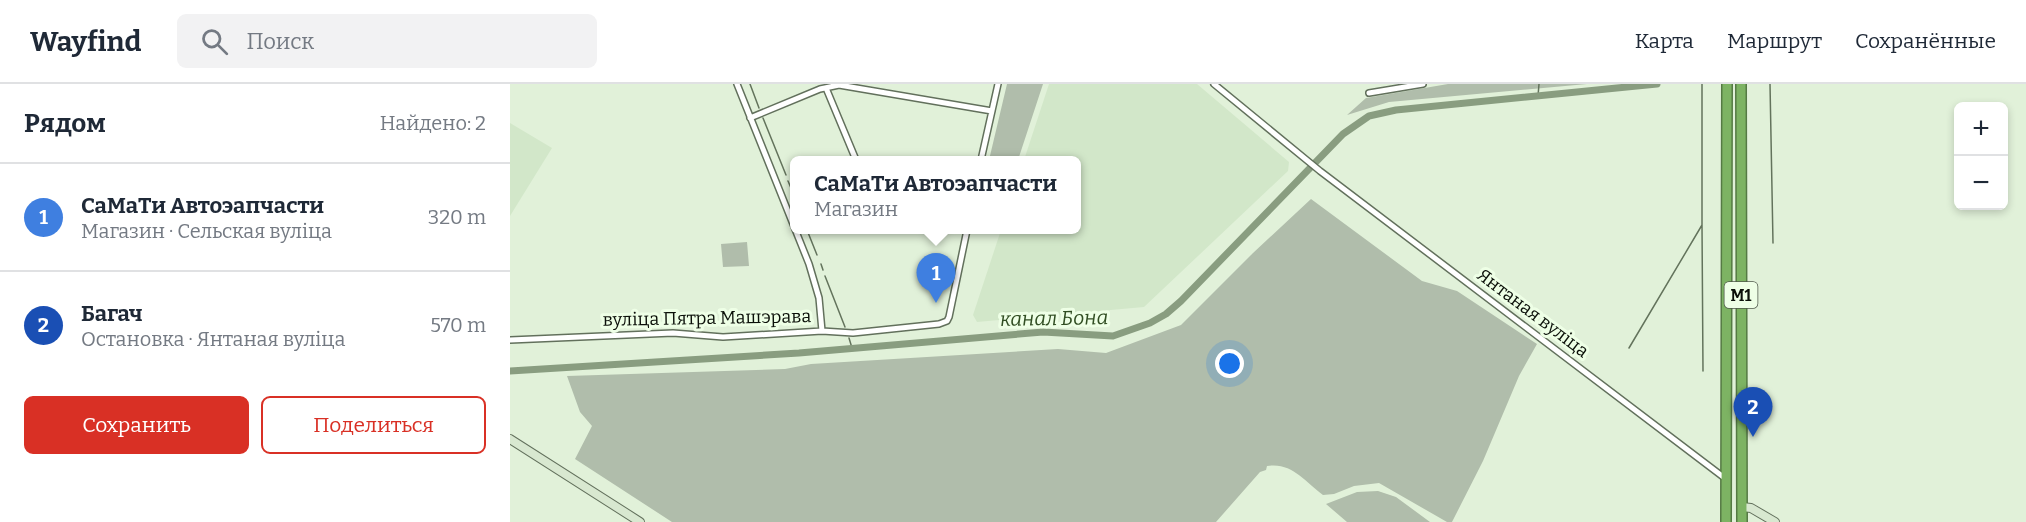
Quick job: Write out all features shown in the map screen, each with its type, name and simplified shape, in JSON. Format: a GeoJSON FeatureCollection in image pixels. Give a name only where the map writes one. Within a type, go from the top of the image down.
{"type":"FeatureCollection","features":[{"type":"Feature","properties":{"kind":"highway","name":"М1"},"geometry":{"type":"LineString","coordinates":[[1726,522],[1727,84]]}},
{"type":"Feature","properties":{"kind":"highway","name":"М1"},"geometry":{"type":"LineString","coordinates":[[1741,84],[1742,522]]}},
{"type":"Feature","properties":{"kind":"street","name":"вуліца Пятра Машэрава"},"geometry":{"type":"LineString","coordinates":[[737,84],[790,217]]}},
{"type":"Feature","properties":{"kind":"street"},"geometry":{"type":"LineString","coordinates":[[982,156],[999,84]]}},
{"type":"Feature","properties":{"kind":"street","name":"Янтаная вуліца"},"geometry":{"type":"LineString","coordinates":[[1214,84],[1320,171],[1726,479]]}},
{"type":"Feature","properties":{"kind":"street"},"geometry":{"type":"LineString","coordinates":[[1369,93],[1424,84]]}},
{"type":"Feature","properties":{"kind":"street"},"geometry":{"type":"LineString","coordinates":[[750,118],[839,85],[866,87],[992,111]]}},
{"type":"Feature","properties":{"kind":"street"},"geometry":{"type":"LineString","coordinates":[[826,88],[854,156]]}},
{"type":"Feature","properties":{"kind":"street","name":"вуліца Пятра Машэрава"},"geometry":{"type":"LineString","coordinates":[[510,340],[673,333],[723,337],[822,331],[819,298],[797,234]]}},
{"type":"Feature","properties":{"kind":"street"},"geometry":{"type":"LineString","coordinates":[[822,331],[853,333],[939,324],[947,321],[966,234]]}},
{"type":"Feature","properties":{"kind":"street"},"geometry":{"type":"LineString","coordinates":[[510,440],[640,522]]}},
{"type":"Feature","properties":{"kind":"street"},"geometry":{"type":"LineString","coordinates":[[1742,507],[1751,508],[1775,522]]}},
{"type":"Feature","properties":{"kind":"shaded area"},"geometry":{"type":"Polygon","coordinates":[[[1007,84],[1043,84],[1019,156],[990,156],[1007,84]]]}},
{"type":"Feature","properties":{"kind":"shaded area"},"geometry":{"type":"Polygon","coordinates":[[[1049,84],[1197,84],[1289,162],[1288,171],[1144,307],[977,322],[973,315],[1000,234],[1081,234],[1081,156],[1025,156],[1049,84]]]}},
{"type":"Feature","properties":{"kind":"shaded area"},"geometry":{"type":"Polygon","coordinates":[[[1448,84],[1587,84],[1389,102],[1347,115],[1366,98],[1448,84]]]}},
{"type":"Feature","properties":{"kind":"shaded area"},"geometry":{"type":"Polygon","coordinates":[[[510,123],[552,148],[510,216],[510,123]]]}},
{"type":"Feature","properties":{"kind":"shaded area"},"geometry":{"type":"Polygon","coordinates":[[[1311,199],[1422,281],[1457,291],[1537,344],[1519,376],[1483,461],[1452,522],[1447,522],[1379,483],[1354,486],[1334,494],[1323,495],[1291,470],[1284,467],[1267,466],[1266,470],[1260,472],[1216,522],[672,522],[575,459],[592,426],[580,412],[567,376],[785,369],[811,364],[1058,349],[1106,353],[1181,325],[1311,199]]]}},
{"type":"Feature","properties":{"kind":"shaded area"},"geometry":{"type":"Polygon","coordinates":[[[747,242],[749,266],[723,267],[721,244],[747,242]]]}},
{"type":"Feature","properties":{"kind":"shaded area"},"geometry":{"type":"Polygon","coordinates":[[[1378,491],[1396,497],[1430,522],[1347,522],[1326,504],[1357,492],[1378,491]]]}},
{"type":"Feature","properties":{"kind":"waterway"},"geometry":{"type":"LineString","coordinates":[[750,84],[759,108]]}},
{"type":"Feature","properties":{"kind":"waterway"},"geometry":{"type":"LineString","coordinates":[[1538,96],[1539,84]]}},
{"type":"Feature","properties":{"kind":"waterway","name":"канал Бона"},"geometry":{"type":"LineString","coordinates":[[510,371],[799,353],[1043,332],[1113,336],[1150,323],[1166,314],[1343,134],[1369,116],[1396,110],[1657,84]]}},
{"type":"Feature","properties":{"kind":"waterway"},"geometry":{"type":"LineString","coordinates":[[1629,348],[1702,225],[1702,84]]}},
{"type":"Feature","properties":{"kind":"waterway"},"geometry":{"type":"LineString","coordinates":[[1770,84],[1773,243]]}},
{"type":"Feature","properties":{"kind":"waterway"},"geometry":{"type":"LineString","coordinates":[[763,118],[786,175]]}},
{"type":"Feature","properties":{"kind":"waterway"},"geometry":{"type":"LineString","coordinates":[[788,181],[790,186]]}},
{"type":"Feature","properties":{"kind":"waterway"},"geometry":{"type":"LineString","coordinates":[[1702,225],[1703,371]]}},
{"type":"Feature","properties":{"kind":"waterway"},"geometry":{"type":"LineString","coordinates":[[809,234],[817,255]]}},
{"type":"Feature","properties":{"kind":"waterway"},"geometry":{"type":"LineString","coordinates":[[821,264],[823,270]]}},
{"type":"Feature","properties":{"kind":"waterway"},"geometry":{"type":"LineString","coordinates":[[825,276],[845,327]]}},
{"type":"Feature","properties":{"kind":"waterway"},"geometry":{"type":"LineString","coordinates":[[849,338],[852,348]]}},
{"type":"Feature","properties":{"kind":"place","name":"СаМаТи Автоэапчасти"},"geometry":{"type":"Point","coordinates":[936,303]}},
{"type":"Feature","properties":{"kind":"place","name":"Багач"},"geometry":{"type":"Point","coordinates":[1753,437]}}]}
